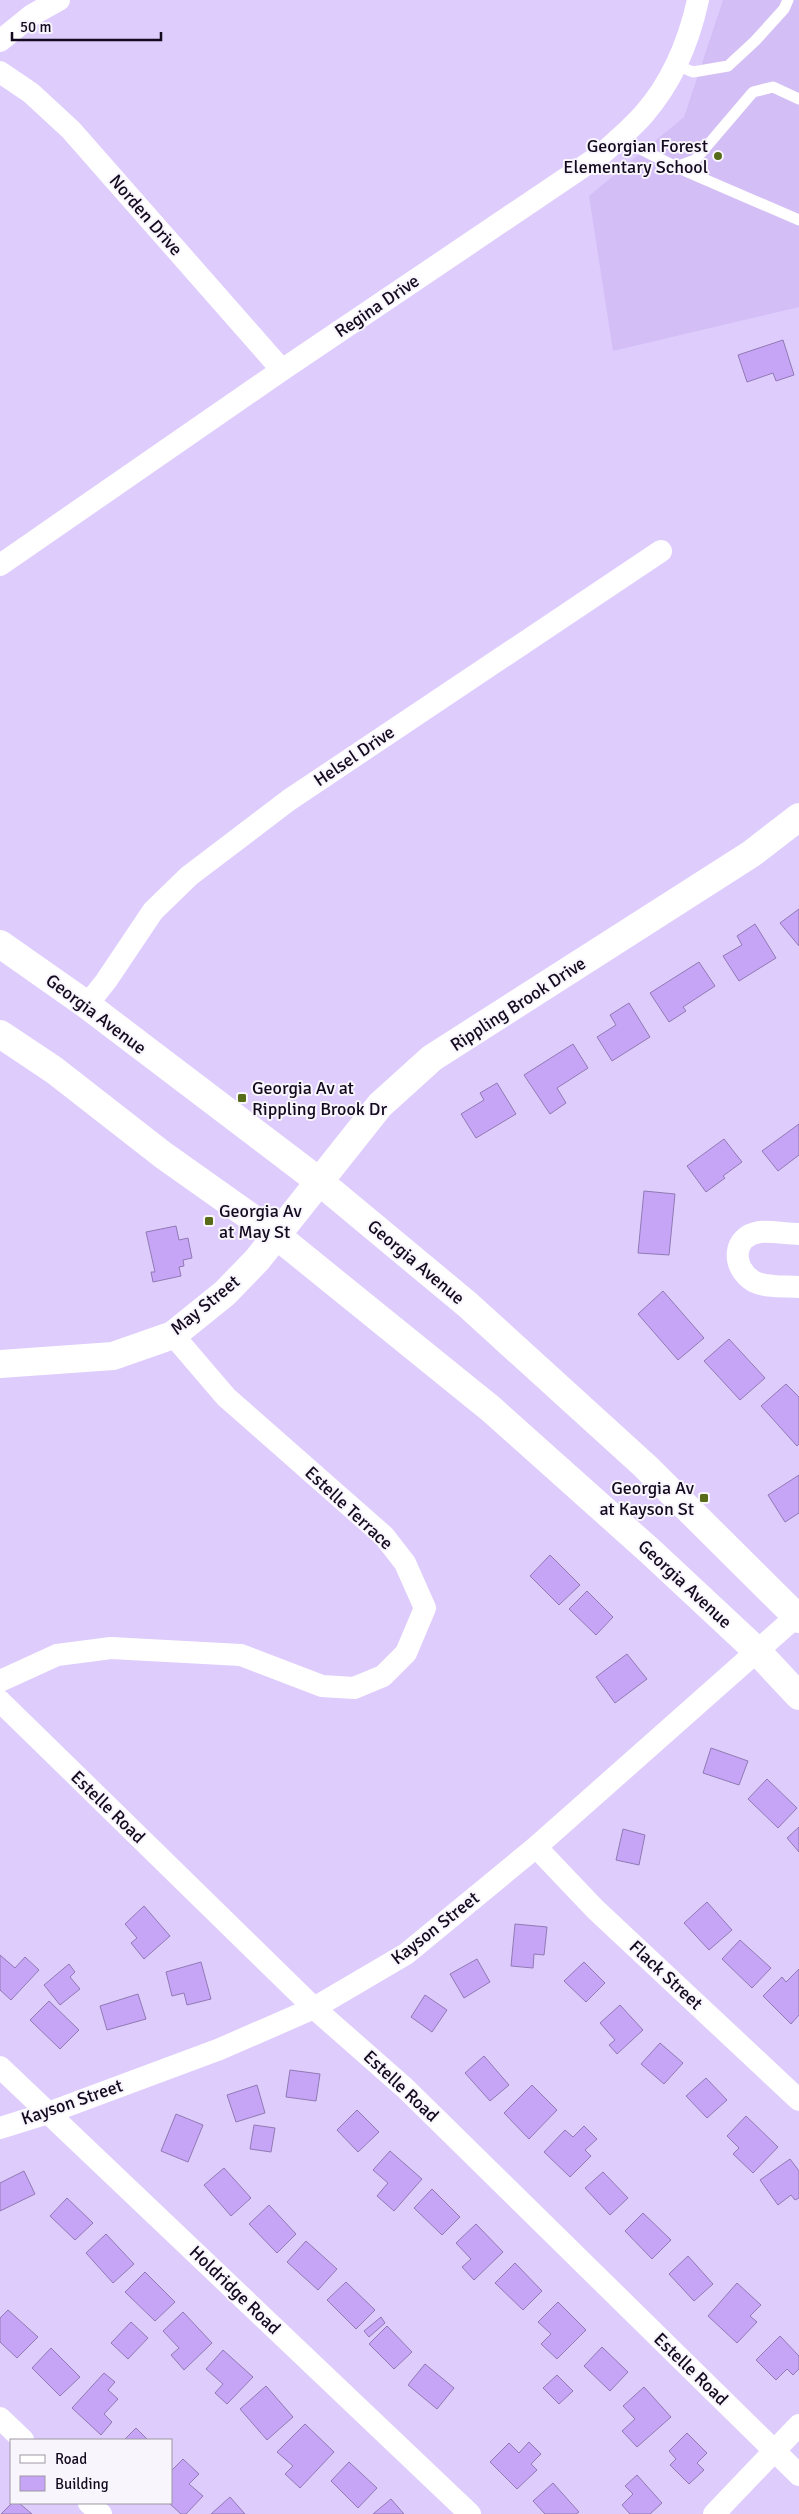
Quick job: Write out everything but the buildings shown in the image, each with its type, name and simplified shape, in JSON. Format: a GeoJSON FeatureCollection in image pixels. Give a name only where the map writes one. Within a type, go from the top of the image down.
{"type":"FeatureCollection","features":[{"type":"Feature","properties":{"kind":"main road","name":"Rippling Brook Drive"},"geometry":{"type":"LineString","coordinates":[[276,1235],[380,1105],[432,1058],[751,854],[799,817]]}},
{"type":"Feature","properties":{"kind":"main road","name":"Georgia Avenue"},"geometry":{"type":"LineString","coordinates":[[0,944],[87,1005],[320,1182],[468,1305],[646,1466],[798,1616]]}},
{"type":"Feature","properties":{"kind":"main road","name":"Georgia Avenue"},"geometry":{"type":"LineString","coordinates":[[0,1034],[54,1070],[163,1155],[276,1235],[491,1409],[651,1552],[756,1650],[799,1696]]}},
{"type":"Feature","properties":{"kind":"main road","name":"May Street"},"geometry":{"type":"LineString","coordinates":[[0,1364],[113,1356],[173,1334],[225,1293],[257,1260],[276,1235]]}},
{"type":"Feature","properties":{"kind":"street"},"geometry":{"type":"LineString","coordinates":[[0,41],[32,15],[59,0]]}},
{"type":"Feature","properties":{"kind":"street","name":"Regina Drive"},"geometry":{"type":"LineString","coordinates":[[0,565],[282,370],[602,154],[644,114],[666,85],[690,32],[698,0]]}},
{"type":"Feature","properties":{"kind":"street","name":"Norden Drive"},"geometry":{"type":"LineString","coordinates":[[0,72],[31,93],[71,130],[282,370]]}},
{"type":"Feature","properties":{"kind":"street","name":"Helsel Drive"},"geometry":{"type":"LineString","coordinates":[[87,1005],[106,981],[153,911],[189,876],[289,800],[661,551]]}},
{"type":"Feature","properties":{"kind":"street"},"geometry":{"type":"LineString","coordinates":[[799,1234],[760,1232],[747,1237],[737,1247],[736,1258],[740,1268],[754,1282],[766,1285],[799,1287]]}},
{"type":"Feature","properties":{"kind":"street","name":"Estelle Terrace"},"geometry":{"type":"LineString","coordinates":[[0,1681],[57,1655],[111,1648],[241,1655],[322,1686],[354,1688],[383,1676],[406,1653],[425,1608],[405,1563],[384,1536],[226,1397],[173,1334]]}},
{"type":"Feature","properties":{"kind":"street","name":"Kayson Street"},"geometry":{"type":"LineString","coordinates":[[0,2128],[48,2113],[220,2049],[314,2008],[406,1954],[536,1847],[756,1650],[798,1616]]}},
{"type":"Feature","properties":{"kind":"street","name":"Estelle Road"},"geometry":{"type":"LineString","coordinates":[[0,1701],[314,2008],[405,2088],[799,2474]]}},
{"type":"Feature","properties":{"kind":"street","name":"Flack Street"},"geometry":{"type":"LineString","coordinates":[[536,1847],[595,1909],[799,2100]]}},
{"type":"Feature","properties":{"kind":"street","name":"Holdridge Road"},"geometry":{"type":"LineString","coordinates":[[0,2067],[470,2514]]}},
{"type":"Feature","properties":{"kind":"street"},"geometry":{"type":"LineString","coordinates":[[0,2418],[22,2439]]}},
{"type":"Feature","properties":{"kind":"street"},"geometry":{"type":"LineString","coordinates":[[714,2514],[799,2425]]}},
{"type":"Feature","properties":{"kind":"street"},"geometry":{"type":"LineString","coordinates":[[90,2504],[101,2514]]}},
{"type":"Feature","properties":{"kind":"lane"},"geometry":{"type":"LineString","coordinates":[[676,65],[693,72],[728,66],[755,41],[784,9],[788,0]]}},
{"type":"Feature","properties":{"kind":"lane"},"geometry":{"type":"LineString","coordinates":[[676,167],[695,160],[753,92],[773,87],[799,99]]}},
{"type":"Feature","properties":{"kind":"lane"},"geometry":{"type":"LineString","coordinates":[[619,138],[676,167],[799,220]]}},
{"type":"Feature","properties":{"kind":"shaded area","name":"Georgian Forest Elementary School"},"geometry":{"type":"Polygon","coordinates":[[[723,0],[799,0],[799,307],[613,351],[589,196],[684,117],[723,0]]]}},
{"type":"Feature","properties":{"kind":"place","name":"Georgian Forest Elementary School"},"geometry":{"type":"Point","coordinates":[718,156]}},
{"type":"Feature","properties":{"kind":"place","name":"Georgia Av at Rippling Brook Dr"},"geometry":{"type":"Point","coordinates":[242,1098]}},
{"type":"Feature","properties":{"kind":"place","name":"Georgia Av at May St"},"geometry":{"type":"Point","coordinates":[209,1221]}},
{"type":"Feature","properties":{"kind":"place","name":"Georgia Av at Kayson St"},"geometry":{"type":"Point","coordinates":[704,1498]}}]}
